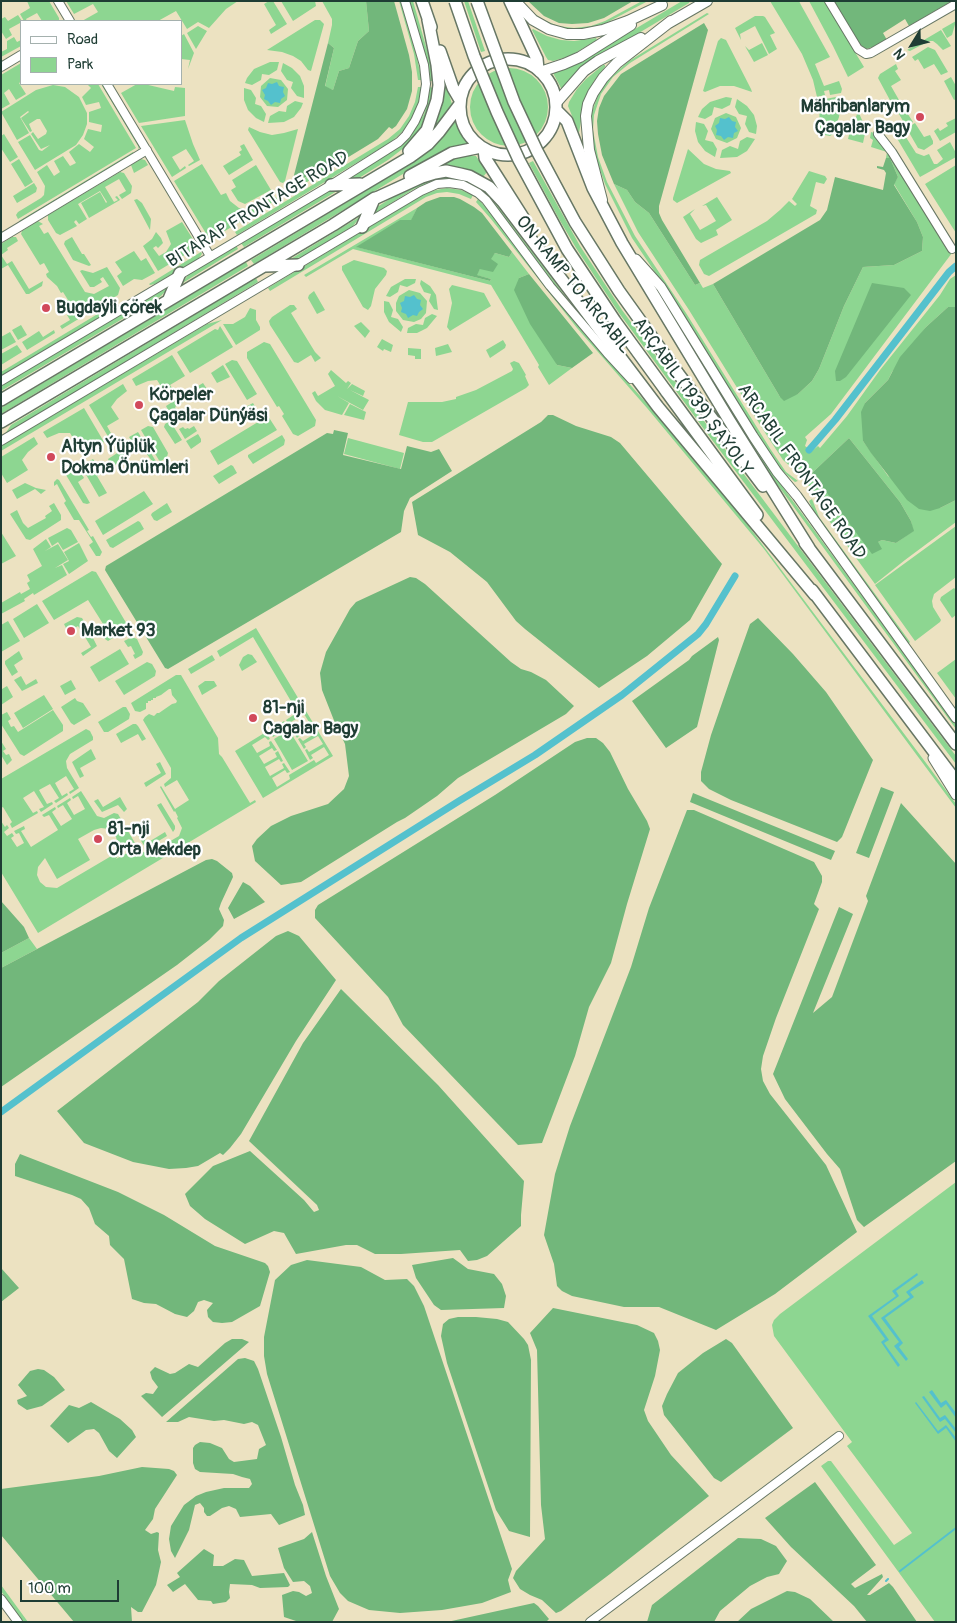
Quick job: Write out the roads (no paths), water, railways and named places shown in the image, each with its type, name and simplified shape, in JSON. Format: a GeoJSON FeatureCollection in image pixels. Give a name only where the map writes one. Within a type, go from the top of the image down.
{"type":"FeatureCollection","features":[{"type":"Feature","properties":{"kind":"main road"},"geometry":{"type":"LineString","coordinates":[[422,1],[460,102],[461,116],[465,128],[483,148],[498,154],[511,155],[525,152],[537,146],[547,136],[554,123],[556,106],[579,76],[598,61],[707,1]]}},
{"type":"Feature","properties":{"kind":"main road","name":"ARÇABIL (1939) ŞAÝOLY"},"geometry":{"type":"LineString","coordinates":[[455,1],[474,56],[497,112],[519,160],[567,249],[615,321],[815,595],[956,781]]}},
{"type":"Feature","properties":{"kind":"main road","name":"ARÇABIL (1939) ŞAÝOLY"},"geometry":{"type":"LineString","coordinates":[[477,1],[514,102],[537,151],[567,206],[619,291],[677,372],[956,744]]}},
{"type":"Feature","properties":{"kind":"main road"},"geometry":{"type":"LineString","coordinates":[[510,1],[537,59],[539,70]]}},
{"type":"Feature","properties":{"kind":"main road"},"geometry":{"type":"LineString","coordinates":[[515,1],[533,20],[548,30],[567,34],[583,34],[603,30],[628,21],[665,3]]}},
{"type":"Feature","properties":{"kind":"main road"},"geometry":{"type":"LineString","coordinates":[[539,70],[564,64],[580,57],[665,3]]}},
{"type":"Feature","properties":{"kind":"main road"},"geometry":{"type":"LineString","coordinates":[[380,174],[419,141],[434,112],[439,85],[437,64],[428,20]]}},
{"type":"Feature","properties":{"kind":"main road"},"geometry":{"type":"LineString","coordinates":[[606,214],[590,150],[586,116],[588,104],[602,78],[617,63],[671,21]]}},
{"type":"Feature","properties":{"kind":"main road"},"geometry":{"type":"LineString","coordinates":[[1,400],[410,156],[428,144],[439,132],[460,102],[466,84],[476,71],[490,62],[507,59],[523,61],[539,70],[551,86],[556,106],[566,121],[593,188],[622,243],[809,548]]}},
{"type":"Feature","properties":{"kind":"main road"},"geometry":{"type":"LineString","coordinates":[[3,424],[436,161],[452,153],[483,148]]}},
{"type":"Feature","properties":{"kind":"main road"},"geometry":{"type":"LineString","coordinates":[[483,148],[485,158],[563,283]]}},
{"type":"Feature","properties":{"kind":"main road"},"geometry":{"type":"LineString","coordinates":[[362,227],[374,199],[435,172],[446,171],[469,176],[489,187],[503,202],[658,407],[815,595]]}},
{"type":"Feature","properties":{"kind":"main road"},"geometry":{"type":"LineString","coordinates":[[331,185],[362,184]]}},
{"type":"Feature","properties":{"kind":"main road"},"geometry":{"type":"LineString","coordinates":[[263,266],[298,264]]}},
{"type":"Feature","properties":{"kind":"main road"},"geometry":{"type":"LineString","coordinates":[[169,299],[180,273]]}},
{"type":"Feature","properties":{"kind":"street"},"geometry":{"type":"LineString","coordinates":[[58,1],[69,20]]}},
{"type":"Feature","properties":{"kind":"street","name":"BITARAP FRONTAGE ROAD"},"geometry":{"type":"LineString","coordinates":[[1,381],[331,185],[398,142],[412,126],[419,114],[423,103],[426,76],[406,1]]}},
{"type":"Feature","properties":{"kind":"street"},"geometry":{"type":"LineString","coordinates":[[829,1],[858,49],[866,54],[871,53],[956,4]]}},
{"type":"Feature","properties":{"kind":"street"},"geometry":{"type":"LineString","coordinates":[[1,67],[20,56]]}},
{"type":"Feature","properties":{"kind":"street"},"geometry":{"type":"LineString","coordinates":[[108,85],[210,256]]}},
{"type":"Feature","properties":{"kind":"street"},"geometry":{"type":"LineString","coordinates":[[878,134],[892,152],[952,249]]}},
{"type":"Feature","properties":{"kind":"street"},"geometry":{"type":"LineString","coordinates":[[1,238],[147,150]]}},
{"type":"Feature","properties":{"kind":"street","name":"ON RAMP TO ARCABIL"},"geometry":{"type":"LineString","coordinates":[[362,227],[428,187],[437,184],[463,185],[478,193],[486,200],[550,286],[594,338],[658,407]]}},
{"type":"Feature","properties":{"kind":"street"},"geometry":{"type":"LineString","coordinates":[[1,441],[362,227]]}},
{"type":"Feature","properties":{"kind":"street","name":"ARCABIL FRONTAGE ROAD"},"geometry":{"type":"LineString","coordinates":[[622,243],[661,287],[767,458],[956,718]]}},
{"type":"Feature","properties":{"kind":"street"},"geometry":{"type":"LineString","coordinates":[[910,720],[956,795]]}},
{"type":"Feature","properties":{"kind":"street"},"geometry":{"type":"LineString","coordinates":[[590,1622],[839,1436]]}},
{"type":"Feature","properties":{"kind":"street"},"geometry":{"type":"LineString","coordinates":[[1,1599],[18,1622]]}},
{"type":"Feature","properties":{"kind":"water"},"geometry":{"type":"Polygon","coordinates":[[[277,82],[279,86],[284,87],[283,92],[285,96],[281,99],[280,103],[275,102],[271,105],[264,99],[265,95],[262,90],[266,88],[268,83],[277,82]]]}},
{"type":"Feature","properties":{"kind":"water"},"geometry":{"type":"Polygon","coordinates":[[[729,117],[732,121],[736,122],[735,127],[738,131],[734,133],[733,138],[728,137],[724,140],[721,136],[716,135],[717,130],[715,126],[719,123],[720,118],[725,119],[729,117]]]}},
{"type":"Feature","properties":{"kind":"water"},"geometry":{"type":"Polygon","coordinates":[[[414,295],[417,299],[421,300],[420,305],[423,309],[417,316],[413,315],[408,318],[406,314],[401,312],[400,303],[404,301],[405,296],[410,297],[414,295]]]}},
{"type":"Feature","properties":{"kind":"water"},"geometry":{"type":"Polygon","coordinates":[[[917,1273],[918,1275],[896,1291],[899,1296],[872,1316],[889,1340],[884,1343],[900,1365],[898,1367],[881,1342],[885,1339],[868,1316],[896,1296],[892,1291],[917,1273]]]}},
{"type":"Feature","properties":{"kind":"water"},"geometry":{"type":"Polygon","coordinates":[[[922,1280],[924,1283],[910,1292],[914,1297],[885,1318],[903,1343],[899,1347],[908,1359],[906,1361],[894,1346],[899,1342],[881,1318],[910,1297],[906,1292],[922,1280]]]}},
{"type":"Feature","properties":{"kind":"water"},"geometry":{"type":"Polygon","coordinates":[[[932,1390],[941,1403],[946,1400],[956,1413],[956,1418],[946,1404],[941,1408],[929,1392],[932,1390]]]}},
{"type":"Feature","properties":{"kind":"water"},"geometry":{"type":"Polygon","coordinates":[[[924,1396],[940,1418],[945,1415],[956,1429],[956,1433],[945,1419],[940,1422],[922,1397],[924,1396]]]}},
{"type":"Feature","properties":{"kind":"water"},"geometry":{"type":"Polygon","coordinates":[[[916,1402],[938,1431],[946,1425],[956,1438],[956,1442],[946,1428],[938,1434],[916,1402]]]}},
{"type":"Feature","properties":{"kind":"waterway"},"geometry":{"type":"LineString","coordinates":[[809,450],[835,420],[949,272],[956,266]]}},
{"type":"Feature","properties":{"kind":"waterway"},"geometry":{"type":"LineString","coordinates":[[1,1112],[241,938],[535,755],[622,695],[698,634],[735,576]]}},
{"type":"Feature","properties":{"kind":"waterway"},"geometry":{"type":"LineString","coordinates":[[900,1571],[956,1528]]}},
{"type":"Feature","properties":{"kind":"place","name":"Mähribanlarym Çagalar Bagy"},"geometry":{"type":"Point","coordinates":[920,117]}},
{"type":"Feature","properties":{"kind":"place","name":"Bugdaýli çörek"},"geometry":{"type":"Point","coordinates":[46,308]}},
{"type":"Feature","properties":{"kind":"place","name":"Körpeler Çagalar Dünýäsi"},"geometry":{"type":"Point","coordinates":[139,405]}},
{"type":"Feature","properties":{"kind":"place","name":"Altyn Ýüplük Dokma Önümleri"},"geometry":{"type":"Point","coordinates":[51,457]}},
{"type":"Feature","properties":{"kind":"place","name":"Market 93"},"geometry":{"type":"Point","coordinates":[71,631]}},
{"type":"Feature","properties":{"kind":"place","name":"81-nji Cagalar Bagy"},"geometry":{"type":"Point","coordinates":[253,718]}},
{"type":"Feature","properties":{"kind":"place","name":"81-nji Orta Mekdep"},"geometry":{"type":"Point","coordinates":[98,839]}}]}
